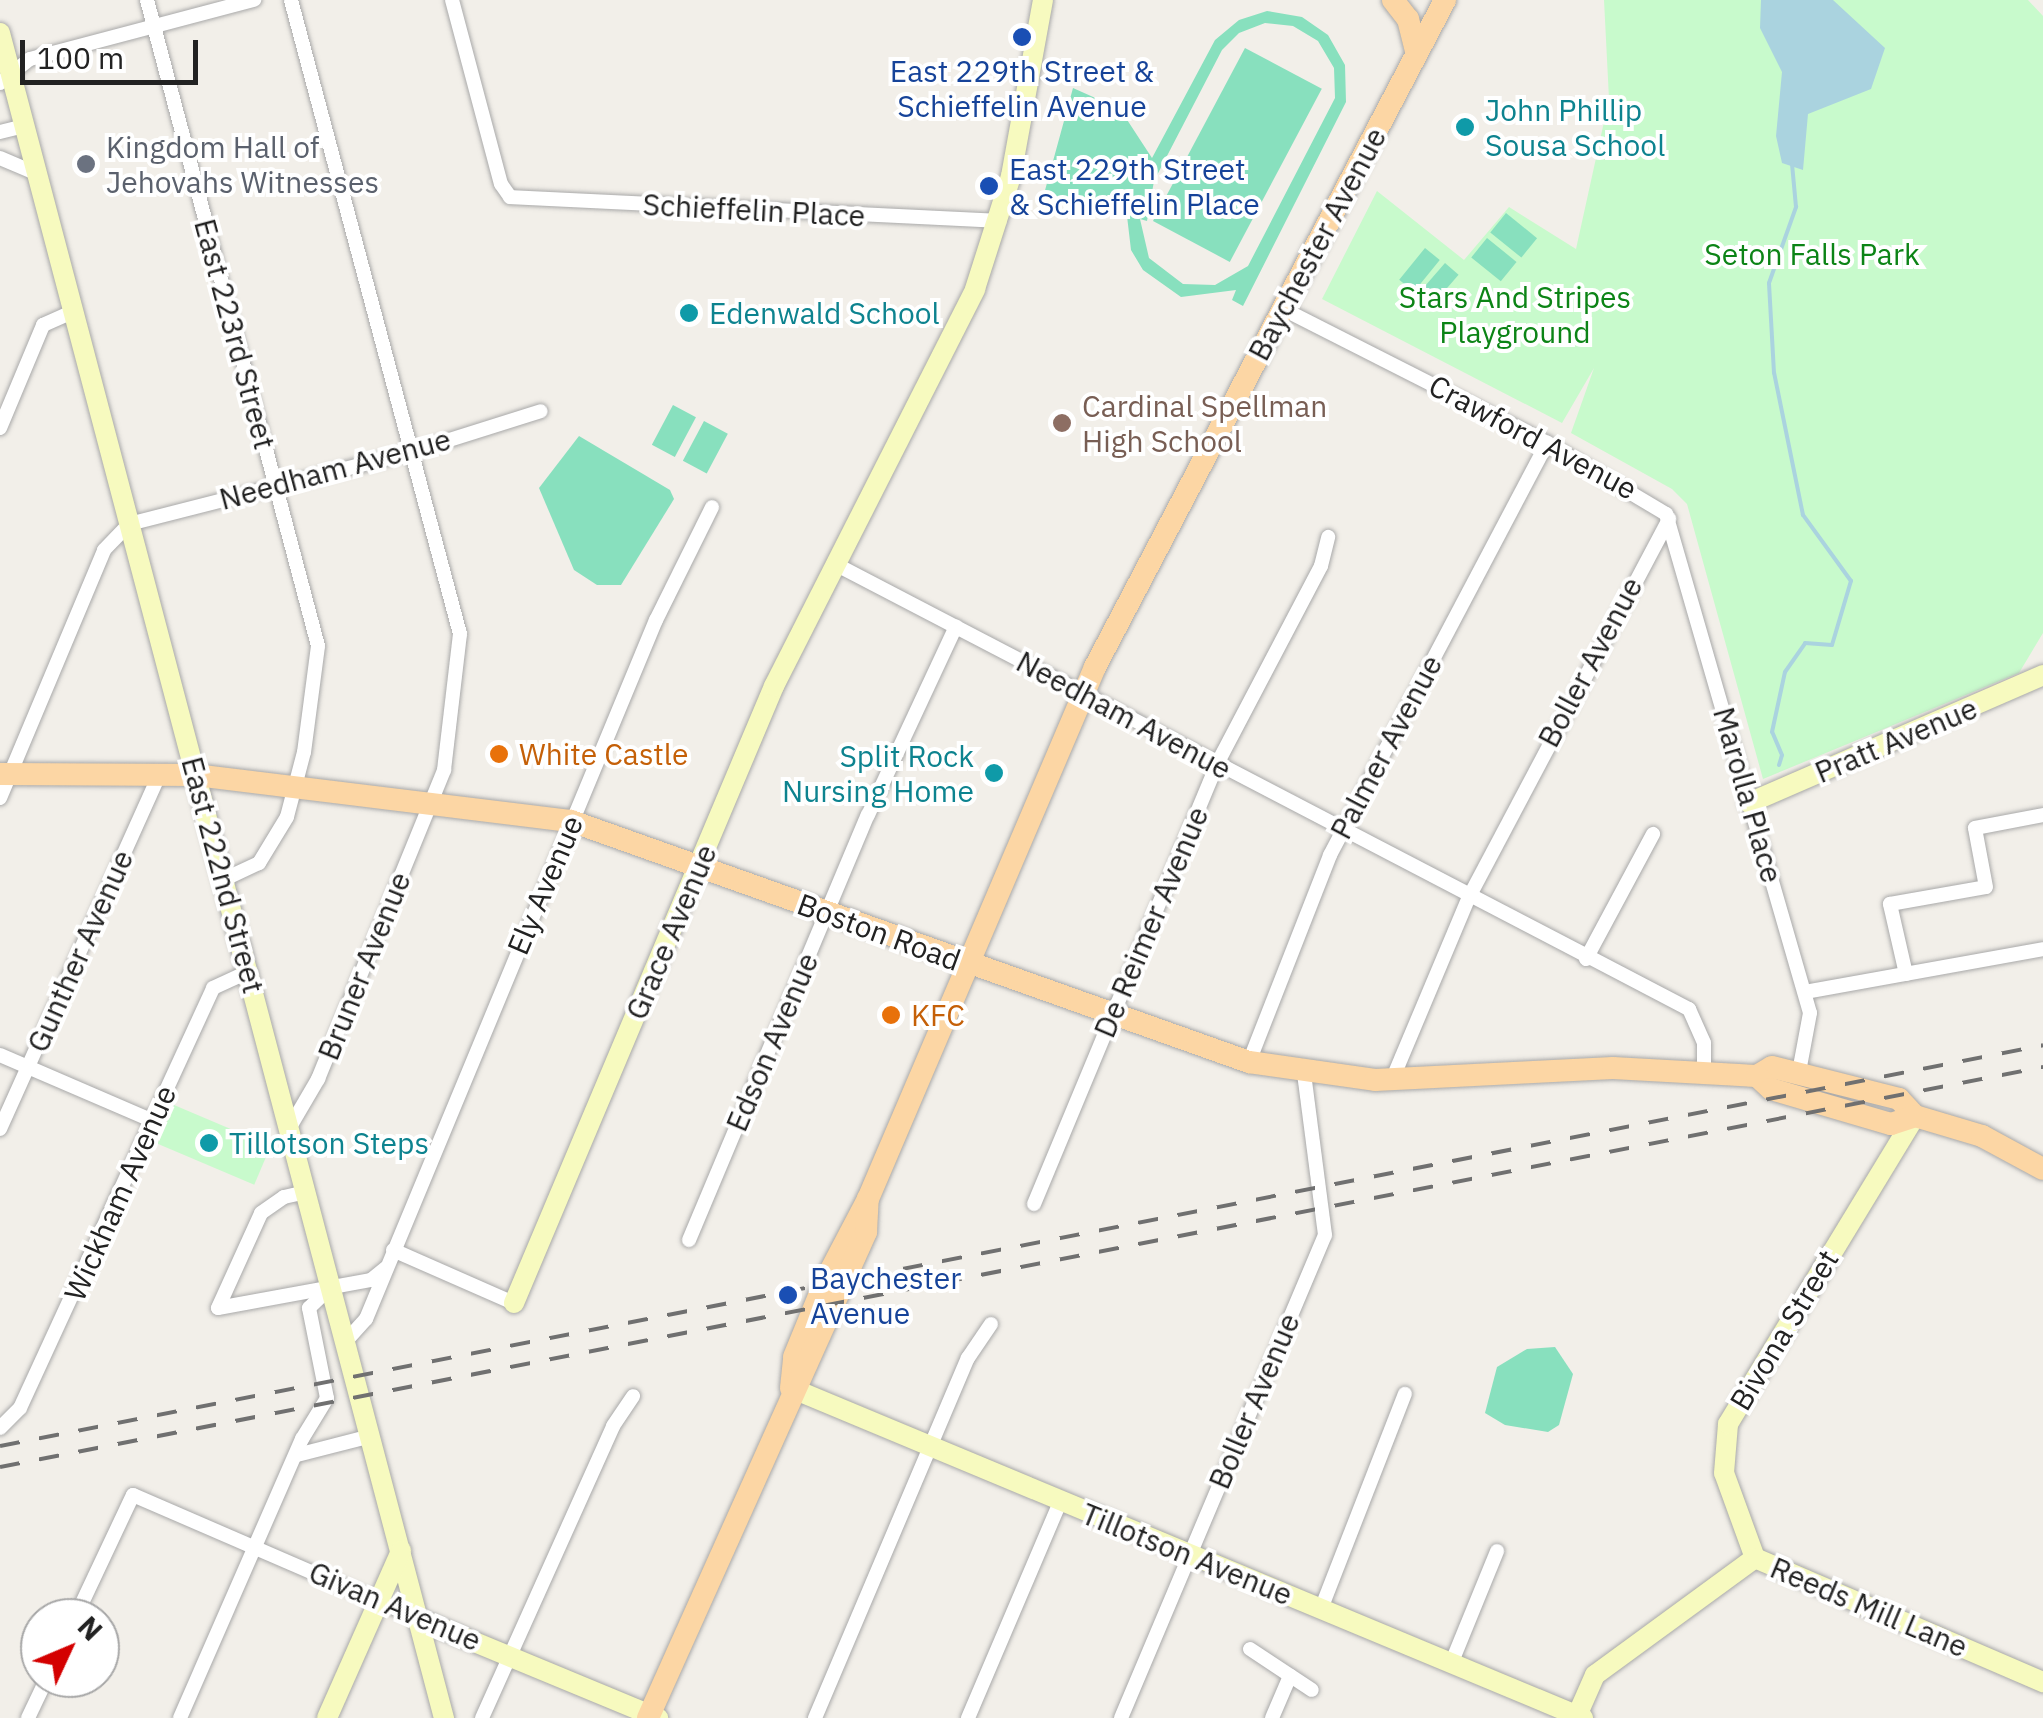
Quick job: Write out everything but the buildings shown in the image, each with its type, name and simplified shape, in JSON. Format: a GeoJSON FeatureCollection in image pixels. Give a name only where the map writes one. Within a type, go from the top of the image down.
{"type":"FeatureCollection","features":[{"type":"Feature","properties":{"kind":"main road"},"geometry":{"type":"LineString","coordinates":[[1392,0],[1408,19],[1418,54]]}},
{"type":"Feature","properties":{"kind":"main road","name":"Baychester Avenue"},"geometry":{"type":"LineString","coordinates":[[653,1717],[791,1388],[794,1357],[826,1279],[868,1199],[1083,693],[1445,0]]}},
{"type":"Feature","properties":{"kind":"main road","name":"Boston Road"},"geometry":{"type":"LineString","coordinates":[[6,774],[160,772],[571,821],[1249,1062],[1304,1073],[1392,1080],[1578,1068],[1757,1076],[1772,1068],[1899,1099],[1915,1116],[1992,1140],[2043,1168]]}},
{"type":"Feature","properties":{"kind":"main road","name":"Boston Road"},"geometry":{"type":"LineString","coordinates":[[1757,1076],[1771,1089],[1892,1124],[1915,1116]]}},
{"type":"Feature","properties":{"kind":"street","name":"East 223rd Street"},"geometry":{"type":"LineString","coordinates":[[147,0],[318,646],[294,787]]}},
{"type":"Feature","properties":{"kind":"street"},"geometry":{"type":"LineString","coordinates":[[5,77],[30,59],[254,0]]}},
{"type":"Feature","properties":{"kind":"street","name":"Bruner Avenue"},"geometry":{"type":"LineString","coordinates":[[290,1127],[318,1078],[444,770],[460,634],[408,453],[291,0]]}},
{"type":"Feature","properties":{"kind":"street","name":"Schieffelin Place"},"geometry":{"type":"LineString","coordinates":[[452,0],[500,184],[510,197],[998,222]]}},
{"type":"Feature","properties":{"kind":"street"},"geometry":{"type":"LineString","coordinates":[[837,565],[951,344],[998,222],[1025,116],[1043,0]]}},
{"type":"Feature","properties":{"kind":"street","name":"East 222nd Street"},"geometry":{"type":"LineString","coordinates":[[0,33],[5,77],[24,126],[444,1718]]}},
{"type":"Feature","properties":{"kind":"street"},"geometry":{"type":"LineString","coordinates":[[0,132],[24,126]]}},
{"type":"Feature","properties":{"kind":"street"},"geometry":{"type":"LineString","coordinates":[[0,158],[35,173]]}},
{"type":"Feature","properties":{"kind":"street","name":"Crawford Avenue"},"geometry":{"type":"LineString","coordinates":[[1283,309],[1656,502],[1668,519]]}},
{"type":"Feature","properties":{"kind":"street"},"geometry":{"type":"LineString","coordinates":[[0,428],[43,326],[72,312]]}},
{"type":"Feature","properties":{"kind":"street","name":"Needham Avenue"},"geometry":{"type":"LineString","coordinates":[[129,524],[408,453],[541,411]]}},
{"type":"Feature","properties":{"kind":"street","name":"Palmer Avenue"},"geometry":{"type":"LineString","coordinates":[[1249,1062],[1343,829],[1546,443]]}},
{"type":"Feature","properties":{"kind":"street","name":"Ely Avenue"},"geometry":{"type":"LineString","coordinates":[[346,1341],[361,1328],[656,620],[712,507]]}},
{"type":"Feature","properties":{"kind":"street","name":"Marolla Place"},"geometry":{"type":"LineString","coordinates":[[1668,519],[1805,992],[1810,1034],[1798,1072]]}},
{"type":"Feature","properties":{"kind":"street","name":"Boller Avenue"},"geometry":{"type":"LineString","coordinates":[[1392,1080],[1468,898],[1668,519]]}},
{"type":"Feature","properties":{"kind":"street"},"geometry":{"type":"LineString","coordinates":[[0,798],[6,774],[104,550],[129,524]]}},
{"type":"Feature","properties":{"kind":"street","name":"De Reimer Avenue"},"geometry":{"type":"LineString","coordinates":[[1034,1204],[1217,764],[1321,566],[1328,537]]}},
{"type":"Feature","properties":{"kind":"street","name":"Needham Avenue"},"geometry":{"type":"LineString","coordinates":[[837,565],[1468,898],[1689,1009],[1704,1043],[1704,1072]]}},
{"type":"Feature","properties":{"kind":"street","name":"Grace Avenue"},"geometry":{"type":"LineString","coordinates":[[514,1303],[774,686],[837,565]]}},
{"type":"Feature","properties":{"kind":"street","name":"Edson Avenue"},"geometry":{"type":"LineString","coordinates":[[689,1240],[826,912],[956,626]]}},
{"type":"Feature","properties":{"kind":"street","name":"Pratt Avenue"},"geometry":{"type":"LineString","coordinates":[[1749,802],[2043,676]]}},
{"type":"Feature","properties":{"kind":"street","name":"Gunther Avenue"},"geometry":{"type":"LineString","coordinates":[[0,1129],[160,772]]}},
{"type":"Feature","properties":{"kind":"street"},"geometry":{"type":"LineString","coordinates":[[225,879],[271,849],[294,787]]}},
{"type":"Feature","properties":{"kind":"street"},"geometry":{"type":"LineString","coordinates":[[1906,974],[1890,904],[1986,887],[1975,828],[2043,816]]}},
{"type":"Feature","properties":{"kind":"street"},"geometry":{"type":"LineString","coordinates":[[1586,959],[1654,834]]}},
{"type":"Feature","properties":{"kind":"street"},"geometry":{"type":"LineString","coordinates":[[1805,992],[2043,949]]}},
{"type":"Feature","properties":{"kind":"street","name":"Wickham Avenue"},"geometry":{"type":"LineString","coordinates":[[0,1428],[20,1408],[213,988],[250,971]]}},
{"type":"Feature","properties":{"kind":"street"},"geometry":{"type":"LineString","coordinates":[[0,1055],[151,1120]]}},
{"type":"Feature","properties":{"kind":"street","name":"Boller Avenue"},"geometry":{"type":"LineString","coordinates":[[1121,1718],[1325,1235],[1304,1073]]}},
{"type":"Feature","properties":{"kind":"street","name":"Bivona Street"},"geometry":{"type":"LineString","coordinates":[[1755,1558],[1728,1494],[1727,1428],[1915,1116]]}},
{"type":"Feature","properties":{"kind":"street"},"geometry":{"type":"LineString","coordinates":[[306,1192],[268,1204],[260,1213],[218,1308],[370,1280],[387,1267]]}},
{"type":"Feature","properties":{"kind":"street"},"geometry":{"type":"LineString","coordinates":[[393,1250],[514,1303]]}},
{"type":"Feature","properties":{"kind":"street"},"geometry":{"type":"LineString","coordinates":[[180,1718],[297,1455],[327,1398],[310,1308],[332,1286]]}},
{"type":"Feature","properties":{"kind":"street"},"geometry":{"type":"LineString","coordinates":[[815,1718],[968,1358],[992,1324]]}},
{"type":"Feature","properties":{"kind":"street","name":"Tillotson Avenue"},"geometry":{"type":"LineString","coordinates":[[791,1388],[1578,1717]]}},
{"type":"Feature","properties":{"kind":"street"},"geometry":{"type":"LineString","coordinates":[[1320,1609],[1405,1394]]}},
{"type":"Feature","properties":{"kind":"street"},"geometry":{"type":"LineString","coordinates":[[482,1718],[613,1426],[633,1396]]}},
{"type":"Feature","properties":{"kind":"street"},"geometry":{"type":"LineString","coordinates":[[297,1455],[371,1436]]}},
{"type":"Feature","properties":{"kind":"street","name":"Givan Avenue"},"geometry":{"type":"LineString","coordinates":[[84,1598],[133,1495],[653,1717]]}},
{"type":"Feature","properties":{"kind":"street"},"geometry":{"type":"LineString","coordinates":[[968,1718],[1060,1502]]}},
{"type":"Feature","properties":{"kind":"street"},"geometry":{"type":"LineString","coordinates":[[327,1718],[401,1550]]}},
{"type":"Feature","properties":{"kind":"street"},"geometry":{"type":"LineString","coordinates":[[1450,1664],[1496,1550]]}},
{"type":"Feature","properties":{"kind":"street","name":"Reeds Mill Lane"},"geometry":{"type":"LineString","coordinates":[[1578,1717],[1588,1684],[1606,1666],[1755,1558],[2043,1682]]}},
{"type":"Feature","properties":{"kind":"street"},"geometry":{"type":"LineString","coordinates":[[1250,1649],[1312,1690]]}},
{"type":"Feature","properties":{"kind":"street"},"geometry":{"type":"LineString","coordinates":[[1272,1718],[1290,1676]]}},
{"type":"Feature","properties":{"kind":"green space","name":"Seton Falls Park"},"geometry":{"type":"Polygon","coordinates":[[[1604,0],[2028,0],[2043,16],[2043,633],[2019,673],[1763,779],[1687,504],[1672,489],[1571,433],[1594,368],[1562,423],[1322,299],[1377,191],[1464,260],[1509,207],[1576,249],[1609,99],[1604,0]]]}},
{"type":"Feature","properties":{"kind":"green space"},"geometry":{"type":"Polygon","coordinates":[[[1267,11],[1302,17],[1328,35],[1345,65],[1346,102],[1243,306],[1232,300],[1236,290],[1181,297],[1143,270],[1131,250],[1127,216],[1044,194],[1073,88],[1120,109],[1152,158],[1215,40],[1239,20],[1267,11]],[[1265,23],[1239,33],[1222,50],[1154,181],[1147,221],[1140,219],[1149,258],[1183,284],[1215,285],[1248,266],[1335,98],[1334,68],[1318,41],[1293,26],[1265,23]]]}},
{"type":"Feature","properties":{"kind":"green space"},"geometry":{"type":"Polygon","coordinates":[[[1245,48],[1322,89],[1230,262],[1153,221],[1245,48]]]}},
{"type":"Feature","properties":{"kind":"green space"},"geometry":{"type":"Polygon","coordinates":[[[1506,213],[1537,238],[1521,258],[1490,232],[1506,213]]]}},
{"type":"Feature","properties":{"kind":"green space"},"geometry":{"type":"Polygon","coordinates":[[[1487,238],[1517,262],[1501,281],[1471,257],[1487,238]]]}},
{"type":"Feature","properties":{"kind":"green space"},"geometry":{"type":"Polygon","coordinates":[[[1425,248],[1440,260],[1414,292],[1399,280],[1425,248]]]}},
{"type":"Feature","properties":{"kind":"green space"},"geometry":{"type":"Polygon","coordinates":[[[1445,263],[1459,275],[1431,307],[1417,295],[1445,263]]]}},
{"type":"Feature","properties":{"kind":"green space"},"geometry":{"type":"Polygon","coordinates":[[[673,405],[696,417],[675,457],[652,445],[673,405]]]}},
{"type":"Feature","properties":{"kind":"green space"},"geometry":{"type":"Polygon","coordinates":[[[704,421],[728,434],[707,473],[683,461],[704,421]]]}},
{"type":"Feature","properties":{"kind":"green space"},"geometry":{"type":"Polygon","coordinates":[[[579,436],[670,490],[674,499],[621,585],[597,585],[574,570],[539,488],[579,436]]]}},
{"type":"Feature","properties":{"kind":"green space"},"geometry":{"type":"Polygon","coordinates":[[[174,1105],[271,1146],[254,1185],[158,1144],[174,1105]]]}},
{"type":"Feature","properties":{"kind":"green space"},"geometry":{"type":"Polygon","coordinates":[[[1555,1347],[1573,1374],[1559,1425],[1548,1432],[1505,1425],[1485,1413],[1497,1367],[1527,1349],[1555,1347]]]}},
{"type":"Feature","properties":{"kind":"water"},"geometry":{"type":"Polygon","coordinates":[[[1761,0],[1833,0],[1885,48],[1871,89],[1808,114],[1803,170],[1782,163],[1776,136],[1782,72],[1760,28],[1761,0]]]}},
{"type":"Feature","properties":{"kind":"waterway"},"geometry":{"type":"LineString","coordinates":[[1779,765],[1782,755],[1772,732],[1785,672],[1805,643],[1832,645],[1851,581],[1803,515],[1774,373],[1769,283],[1796,207],[1792,164]]}},
{"type":"Feature","properties":{"kind":"railway"},"geometry":{"type":"LineString","coordinates":[[0,1446],[2043,1045]]}},
{"type":"Feature","properties":{"kind":"railway"},"geometry":{"type":"LineString","coordinates":[[0,1467],[2043,1067]]}},
{"type":"Feature","properties":{"kind":"place","name":"East 229th Street & Schieffelin Avenue"},"geometry":{"type":"Point","coordinates":[1022,37]}},
{"type":"Feature","properties":{"kind":"place","name":"John Phillip Sousa School"},"geometry":{"type":"Point","coordinates":[1465,127]}},
{"type":"Feature","properties":{"kind":"place","name":"Kingdom Hall of Jehovahs Witnesses"},"geometry":{"type":"Point","coordinates":[86,164]}},
{"type":"Feature","properties":{"kind":"place","name":"East 229th Street & Schieffelin Place"},"geometry":{"type":"Point","coordinates":[989,186]}},
{"type":"Feature","properties":{"kind":"place","name":"Edenwald School"},"geometry":{"type":"Point","coordinates":[689,313]}},
{"type":"Feature","properties":{"kind":"place","name":"Cardinal Spellman High School"},"geometry":{"type":"Point","coordinates":[1062,423]}},
{"type":"Feature","properties":{"kind":"place","name":"White Castle"},"geometry":{"type":"Point","coordinates":[499,754]}},
{"type":"Feature","properties":{"kind":"place","name":"Split Rock Nursing Home"},"geometry":{"type":"Point","coordinates":[994,773]}},
{"type":"Feature","properties":{"kind":"place","name":"KFC"},"geometry":{"type":"Point","coordinates":[891,1015]}},
{"type":"Feature","properties":{"kind":"place","name":"Tillotson Steps"},"geometry":{"type":"Point","coordinates":[209,1143]}},
{"type":"Feature","properties":{"kind":"place","name":"Baychester Avenue"},"geometry":{"type":"Point","coordinates":[788,1295]}},
{"type":"Feature","properties":{"kind":"park label","name":"Stars And Stripes Playground"},"geometry":{"type":"Point","coordinates":[1515,314]}}]}
